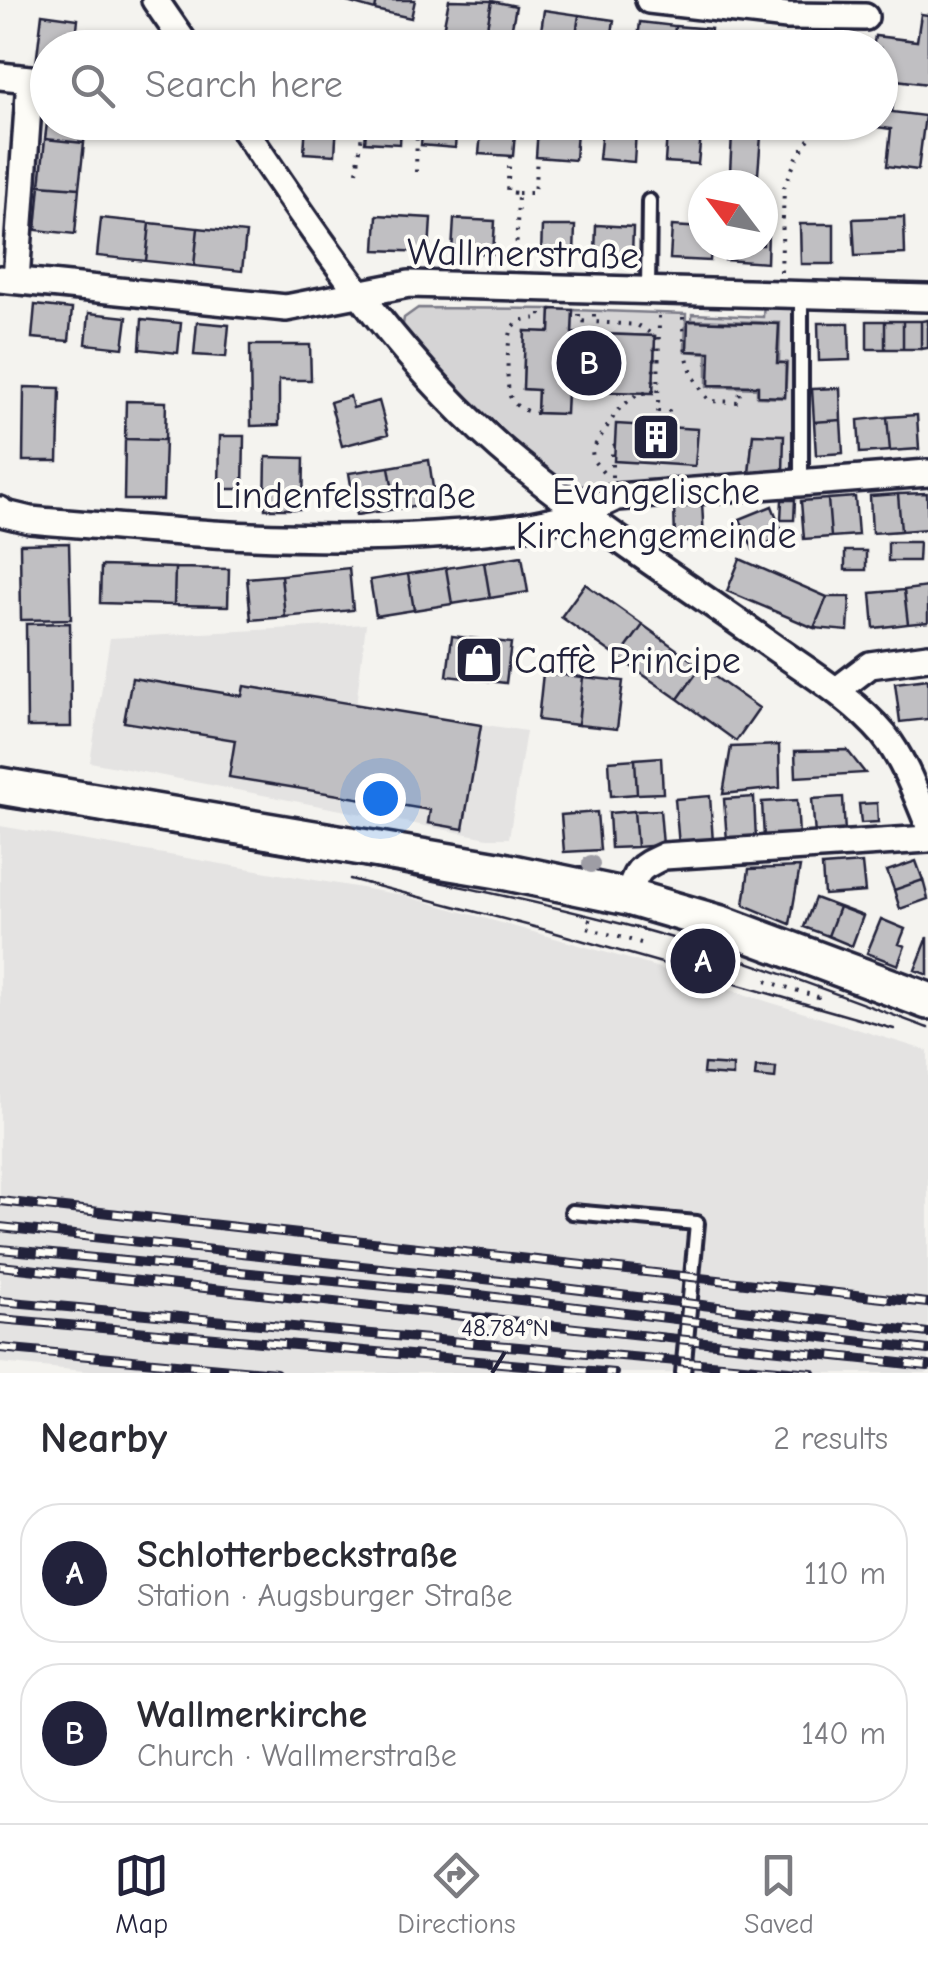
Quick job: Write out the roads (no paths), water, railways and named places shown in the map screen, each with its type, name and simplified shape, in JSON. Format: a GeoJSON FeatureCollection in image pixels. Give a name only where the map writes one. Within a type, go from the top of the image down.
{"type":"FeatureCollection","features":[{"type":"Feature","properties":{"kind":"main road"},"geometry":{"type":"LineString","coordinates":[[0,786],[468,865],[628,897],[721,924],[928,1001]]}},
{"type":"Feature","properties":{"kind":"street"},"geometry":{"type":"LineString","coordinates":[[155,0],[176,30]]}},
{"type":"Feature","properties":{"kind":"street"},"geometry":{"type":"LineString","coordinates":[[649,0],[788,16],[865,16]]}},
{"type":"Feature","properties":{"kind":"street"},"geometry":{"type":"LineString","coordinates":[[0,76],[30,79],[8,280]]}},
{"type":"Feature","properties":{"kind":"street"},"geometry":{"type":"LineString","coordinates":[[252,140],[360,295],[463,413],[517,462],[584,513],[836,691],[884,736],[910,778],[928,823]]}},
{"type":"Feature","properties":{"kind":"street","name":"Wallmerstraße"},"geometry":{"type":"LineString","coordinates":[[8,280],[286,308],[409,284],[928,298]]}},
{"type":"Feature","properties":{"kind":"street","name":"Lindenfelsstraße"},"geometry":{"type":"LineString","coordinates":[[0,510],[30,520],[238,536],[382,538],[517,530],[584,513],[617,497],[928,473]]}},
{"type":"Feature","properties":{"kind":"street"},"geometry":{"type":"LineString","coordinates":[[836,691],[870,665],[928,657]]}},
{"type":"Feature","properties":{"kind":"street"},"geometry":{"type":"LineString","coordinates":[[628,897],[641,867],[664,856],[928,839]]}},
{"type":"Feature","properties":{"kind":"lane"},"geometry":{"type":"LineString","coordinates":[[649,201],[664,292]]}},
{"type":"Feature","properties":{"kind":"lane"},"geometry":{"type":"LineString","coordinates":[[801,297],[801,485]]}},
{"type":"Feature","properties":{"kind":"lane"},"geometry":{"type":"LineString","coordinates":[[572,1212],[697,1223],[683,1373]]}},
{"type":"Feature","properties":{"kind":"tram line"},"geometry":{"type":"LineString","coordinates":[[0,807],[315,858],[549,906],[703,947],[928,1028]]}},
{"type":"Feature","properties":{"kind":"tram line"},"geometry":{"type":"LineString","coordinates":[[350,879],[894,1029]]}},
{"type":"Feature","properties":{"kind":"railway"},"geometry":{"type":"LineString","coordinates":[[0,1201],[928,1303]]}},
{"type":"Feature","properties":{"kind":"railway"},"geometry":{"type":"LineString","coordinates":[[0,1227],[548,1286],[928,1333]]}},
{"type":"Feature","properties":{"kind":"railway"},"geometry":{"type":"LineString","coordinates":[[0,1249],[479,1295],[928,1350]]}},
{"type":"Feature","properties":{"kind":"railway"},"geometry":{"type":"LineString","coordinates":[[0,1266],[928,1366]]}},
{"type":"Feature","properties":{"kind":"railway"},"geometry":{"type":"LineString","coordinates":[[0,1301],[812,1373]]}},
{"type":"Feature","properties":{"kind":"railway"},"geometry":{"type":"LineString","coordinates":[[0,1319],[614,1373]]}},
{"type":"Feature","properties":{"kind":"railway"},"geometry":{"type":"LineString","coordinates":[[0,1348],[276,1373]]}},
{"type":"Feature","properties":{"kind":"place","name":"Wallmerkirche"},"geometry":{"type":"Point","coordinates":[589,363]}},
{"type":"Feature","properties":{"kind":"place","name":"Evangelische Kirchengemeinde"},"geometry":{"type":"Point","coordinates":[656,437]}},
{"type":"Feature","properties":{"kind":"place","name":"Caffè Principe"},"geometry":{"type":"Point","coordinates":[479,660]}},
{"type":"Feature","properties":{"kind":"place","name":"Schlotterbeckstraße"},"geometry":{"type":"Point","coordinates":[703,961]}}]}
